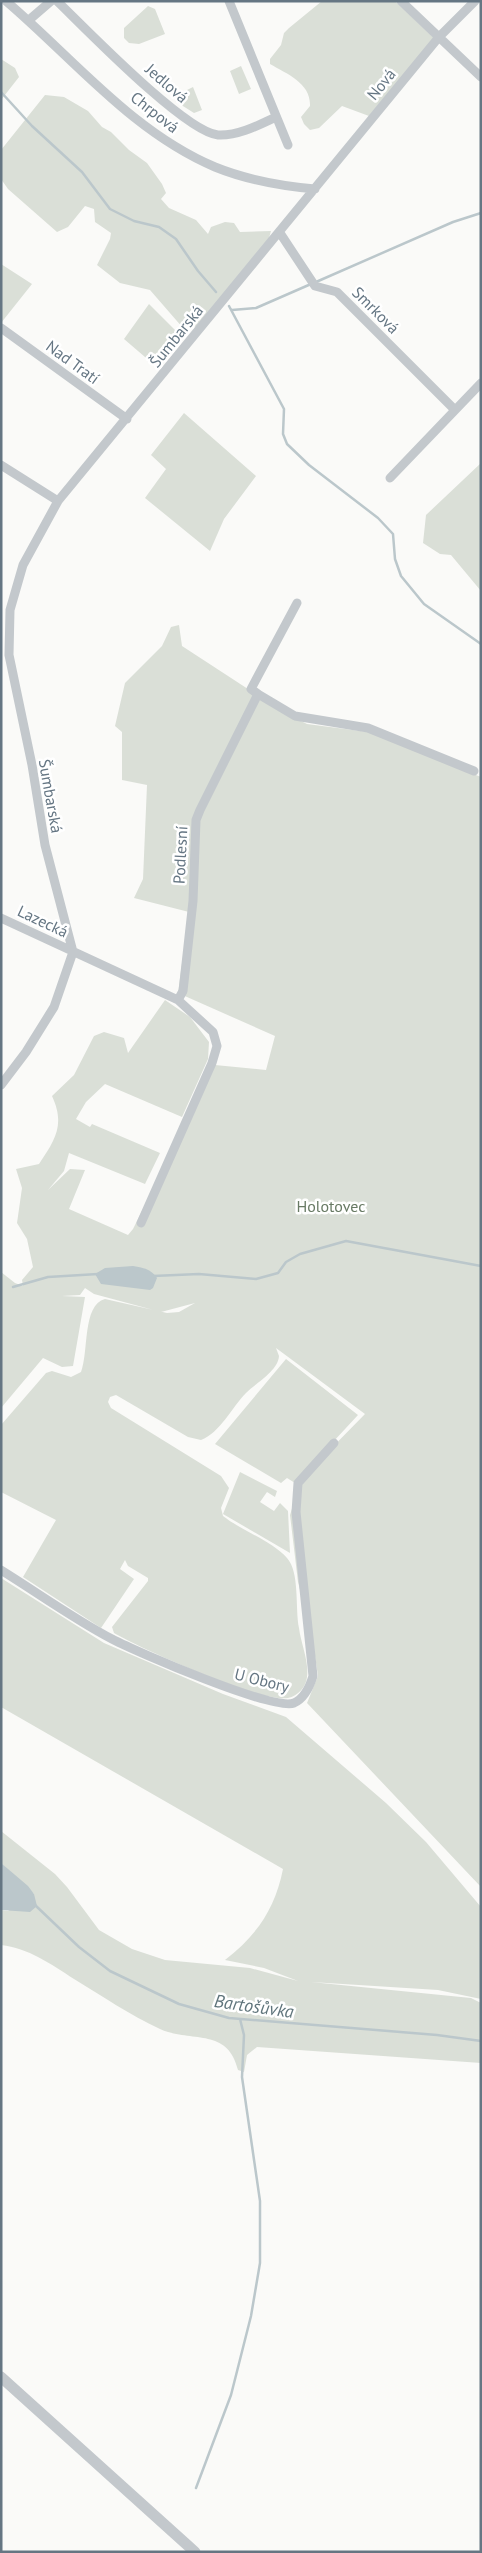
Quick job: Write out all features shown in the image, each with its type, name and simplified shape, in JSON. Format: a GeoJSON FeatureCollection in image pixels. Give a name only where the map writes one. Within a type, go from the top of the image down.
{"type":"FeatureCollection","features":[{"type":"Feature","properties":{"kind":"street","name":"Chrpová"},"geometry":{"type":"LineString","coordinates":[[6,1],[135,117],[177,148],[234,174],[260,181],[315,189]]}},
{"type":"Feature","properties":{"kind":"street"},"geometry":{"type":"LineString","coordinates":[[29,20],[50,1]]}},
{"type":"Feature","properties":{"kind":"street","name":"Jedlová"},"geometry":{"type":"LineString","coordinates":[[57,1],[165,103],[194,125],[217,135],[239,132],[276,117]]}},
{"type":"Feature","properties":{"kind":"street"},"geometry":{"type":"LineString","coordinates":[[229,1],[288,145]]}},
{"type":"Feature","properties":{"kind":"street"},"geometry":{"type":"LineString","coordinates":[[401,1],[481,77]]}},
{"type":"Feature","properties":{"kind":"street","name":"Nová"},"geometry":{"type":"LineString","coordinates":[[315,189],[440,37],[475,1]]}},
{"type":"Feature","properties":{"kind":"street","name":"Šumbarská"},"geometry":{"type":"LineString","coordinates":[[73,952],[45,845],[32,765],[8,655],[10,610],[23,566],[58,501],[315,189]]}},
{"type":"Feature","properties":{"kind":"street","name":"Smrková"},"geometry":{"type":"LineString","coordinates":[[280,233],[315,286],[337,292],[454,409]]}},
{"type":"Feature","properties":{"kind":"street","name":"Nad Tratí"},"geometry":{"type":"LineString","coordinates":[[1,328],[127,419]]}},
{"type":"Feature","properties":{"kind":"street"},"geometry":{"type":"LineString","coordinates":[[390,478],[454,409],[481,383]]}},
{"type":"Feature","properties":{"kind":"street"},"geometry":{"type":"LineString","coordinates":[[1,465],[58,501]]}},
{"type":"Feature","properties":{"kind":"street","name":"Podlesní"},"geometry":{"type":"LineString","coordinates":[[178,1000],[182,991],[193,901],[196,820],[258,694],[251,689],[296,603]]}},
{"type":"Feature","properties":{"kind":"street"},"geometry":{"type":"LineString","coordinates":[[258,694],[295,716],[368,728],[474,770]]}},
{"type":"Feature","properties":{"kind":"street","name":"Lazecká"},"geometry":{"type":"LineString","coordinates":[[1,918],[178,1000],[213,1032],[217,1046],[141,1223]]}},
{"type":"Feature","properties":{"kind":"street"},"geometry":{"type":"LineString","coordinates":[[1,1085],[26,1052],[54,1007],[73,952]]}},
{"type":"Feature","properties":{"kind":"street","name":"U Obory"},"geometry":{"type":"LineString","coordinates":[[1,1570],[112,1639],[240,1693],[285,1704],[293,1703],[306,1693],[314,1676],[296,1512],[298,1483],[334,1443]]}},
{"type":"Feature","properties":{"kind":"street"},"geometry":{"type":"LineString","coordinates":[[1,2377],[195,2552]]}},
{"type":"Feature","properties":{"kind":"green space"},"geometry":{"type":"Polygon","coordinates":[[[322,1],[395,1],[434,38],[369,116],[342,106],[319,128],[310,130],[304,124],[301,117],[310,106],[307,91],[297,80],[270,64],[270,59],[281,45],[284,33],[322,1]]]}},
{"type":"Feature","properties":{"kind":"green space"},"geometry":{"type":"Polygon","coordinates":[[[148,6],[155,9],[165,34],[139,44],[129,43],[124,38],[124,28],[148,6]]]}},
{"type":"Feature","properties":{"kind":"green space"},"geometry":{"type":"Polygon","coordinates":[[[1,59],[15,68],[19,77],[1,100],[1,59]]]}},
{"type":"Feature","properties":{"kind":"green space"},"geometry":{"type":"Polygon","coordinates":[[[241,66],[251,89],[239,94],[230,71],[241,66]]]}},
{"type":"Feature","properties":{"kind":"green space"},"geometry":{"type":"Polygon","coordinates":[[[193,87],[202,110],[194,113],[175,101],[175,96],[193,87]]]}},
{"type":"Feature","properties":{"kind":"green space"},"geometry":{"type":"Polygon","coordinates":[[[45,95],[64,97],[88,111],[102,127],[111,132],[129,150],[147,163],[162,184],[166,193],[161,199],[169,208],[196,220],[208,234],[211,227],[225,222],[234,223],[240,232],[271,231],[269,238],[197,326],[189,330],[183,328],[150,290],[120,283],[97,265],[111,233],[95,222],[94,209],[85,206],[68,227],[57,232],[8,189],[1,179],[1,150],[45,95]]]}},
{"type":"Feature","properties":{"kind":"green space"},"geometry":{"type":"Polygon","coordinates":[[[1,264],[32,284],[1,323],[1,264]]]}},
{"type":"Feature","properties":{"kind":"green space"},"geometry":{"type":"Polygon","coordinates":[[[149,304],[183,338],[159,369],[124,339],[149,304]]]}},
{"type":"Feature","properties":{"kind":"green space"},"geometry":{"type":"Polygon","coordinates":[[[184,413],[256,476],[224,519],[210,551],[145,498],[166,469],[151,455],[184,413]]]}},
{"type":"Feature","properties":{"kind":"green space"},"geometry":{"type":"Polygon","coordinates":[[[481,463],[481,591],[451,555],[440,554],[423,543],[426,515],[481,463]]]}},
{"type":"Feature","properties":{"kind":"green space","name":"Holotovec"},"geometry":{"type":"Polygon","coordinates":[[[179,625],[182,646],[285,713],[307,724],[368,732],[481,777],[481,1887],[307,1703],[318,1676],[312,1636],[298,1582],[290,1515],[298,1490],[309,1471],[365,1414],[276,1348],[279,1356],[278,1361],[271,1372],[246,1393],[214,1432],[201,1440],[188,1437],[116,1395],[110,1397],[108,1402],[111,1408],[221,1476],[229,1488],[221,1508],[223,1516],[273,1546],[291,1564],[294,1572],[299,1628],[307,1671],[305,1684],[298,1693],[288,1698],[274,1697],[228,1684],[149,1651],[114,1633],[112,1627],[148,1581],[148,1578],[128,1566],[125,1560],[120,1569],[134,1579],[101,1628],[23,1577],[56,1520],[1,1492],[1,1425],[46,1373],[52,1371],[71,1377],[81,1372],[89,1319],[98,1303],[105,1299],[153,1310],[94,1294],[85,1288],[80,1295],[62,1296],[85,1297],[73,1366],[62,1367],[43,1358],[1,1408],[1,1272],[15,1283],[23,1286],[22,1280],[33,1267],[27,1239],[17,1223],[22,1188],[16,1169],[39,1164],[50,1147],[57,1131],[58,1123],[56,1106],[52,1096],[74,1075],[94,1036],[104,1032],[124,1038],[128,1053],[165,1000],[190,1017],[209,1042],[208,1059],[182,1117],[105,1084],[86,1102],[76,1119],[90,1127],[92,1124],[160,1153],[145,1184],[69,1153],[64,1171],[48,1190],[70,1169],[85,1170],[69,1209],[128,1235],[133,1229],[215,1065],[266,1070],[275,1036],[178,993],[189,912],[134,898],[143,879],[147,785],[122,780],[122,732],[115,726],[125,683],[162,646],[171,627],[179,625]],[[195,1303],[162,1312],[179,1312],[195,1303]]]}},
{"type":"Feature","properties":{"kind":"green space"},"geometry":{"type":"Polygon","coordinates":[[[286,1359],[358,1415],[295,1483],[287,1478],[281,1483],[215,1444],[286,1359]]]}},
{"type":"Feature","properties":{"kind":"green space"},"geometry":{"type":"Polygon","coordinates":[[[240,1472],[277,1491],[275,1497],[267,1492],[260,1502],[274,1511],[280,1503],[288,1511],[290,1553],[223,1514],[240,1472]]]}},
{"type":"Feature","properties":{"kind":"green space"},"geometry":{"type":"Polygon","coordinates":[[[1,1578],[104,1643],[223,1694],[286,1717],[386,1803],[426,1842],[481,1907],[481,1999],[438,1990],[311,1982],[471,1998],[481,2003],[481,2063],[257,2047],[247,2055],[244,2072],[238,2070],[233,2056],[226,2047],[217,2042],[160,2029],[127,2012],[30,1953],[1,1945],[1,1910],[8,1911],[34,1894],[1,1863],[1,1831],[55,1874],[99,1930],[132,1949],[165,1960],[250,1968],[298,1981],[264,1968],[225,1960],[246,1941],[263,1920],[275,1897],[283,1869],[1,1707],[1,1578]]]}},
{"type":"Feature","properties":{"kind":"shaded area"},"geometry":{"type":"Polygon","coordinates":[[[133,1266],[147,1269],[155,1275],[157,1278],[153,1288],[150,1290],[101,1284],[95,1274],[105,1268],[133,1266]]]}},
{"type":"Feature","properties":{"kind":"shaded area"},"geometry":{"type":"Polygon","coordinates":[[[1,1863],[28,1886],[34,1894],[37,1906],[30,1912],[1,1910],[1,1863]]]}},
{"type":"Feature","properties":{"kind":"waterway"},"geometry":{"type":"LineString","coordinates":[[1,92],[32,126],[82,172],[110,209],[134,221],[159,227],[176,239],[198,271],[216,292]]}},
{"type":"Feature","properties":{"kind":"waterway"},"geometry":{"type":"LineString","coordinates":[[316,282],[453,222],[481,213]]}},
{"type":"Feature","properties":{"kind":"waterway"},"geometry":{"type":"LineString","coordinates":[[232,310],[256,308],[311,284]]}},
{"type":"Feature","properties":{"kind":"waterway"},"geometry":{"type":"LineString","coordinates":[[229,306],[284,409],[283,434],[287,444],[309,465],[378,518],[393,534],[395,559],[401,576],[424,604],[481,644]]}},
{"type":"Feature","properties":{"kind":"waterway"},"geometry":{"type":"LineString","coordinates":[[153,1276],[199,1274],[256,1279],[278,1273],[286,1262],[300,1254],[346,1241],[481,1266]]}},
{"type":"Feature","properties":{"kind":"waterway"},"geometry":{"type":"LineString","coordinates":[[13,1287],[48,1277],[98,1274]]}},
{"type":"Feature","properties":{"kind":"waterway","name":"Bartošůvka"},"geometry":{"type":"LineString","coordinates":[[35,1905],[79,1947],[110,1971],[179,2004],[229,2018],[437,2035],[481,2041]]}},
{"type":"Feature","properties":{"kind":"waterway"},"geometry":{"type":"LineString","coordinates":[[196,2488],[231,2395],[251,2316],[260,2263],[260,2201],[242,2077],[244,2035],[240,2019]]}}]}
